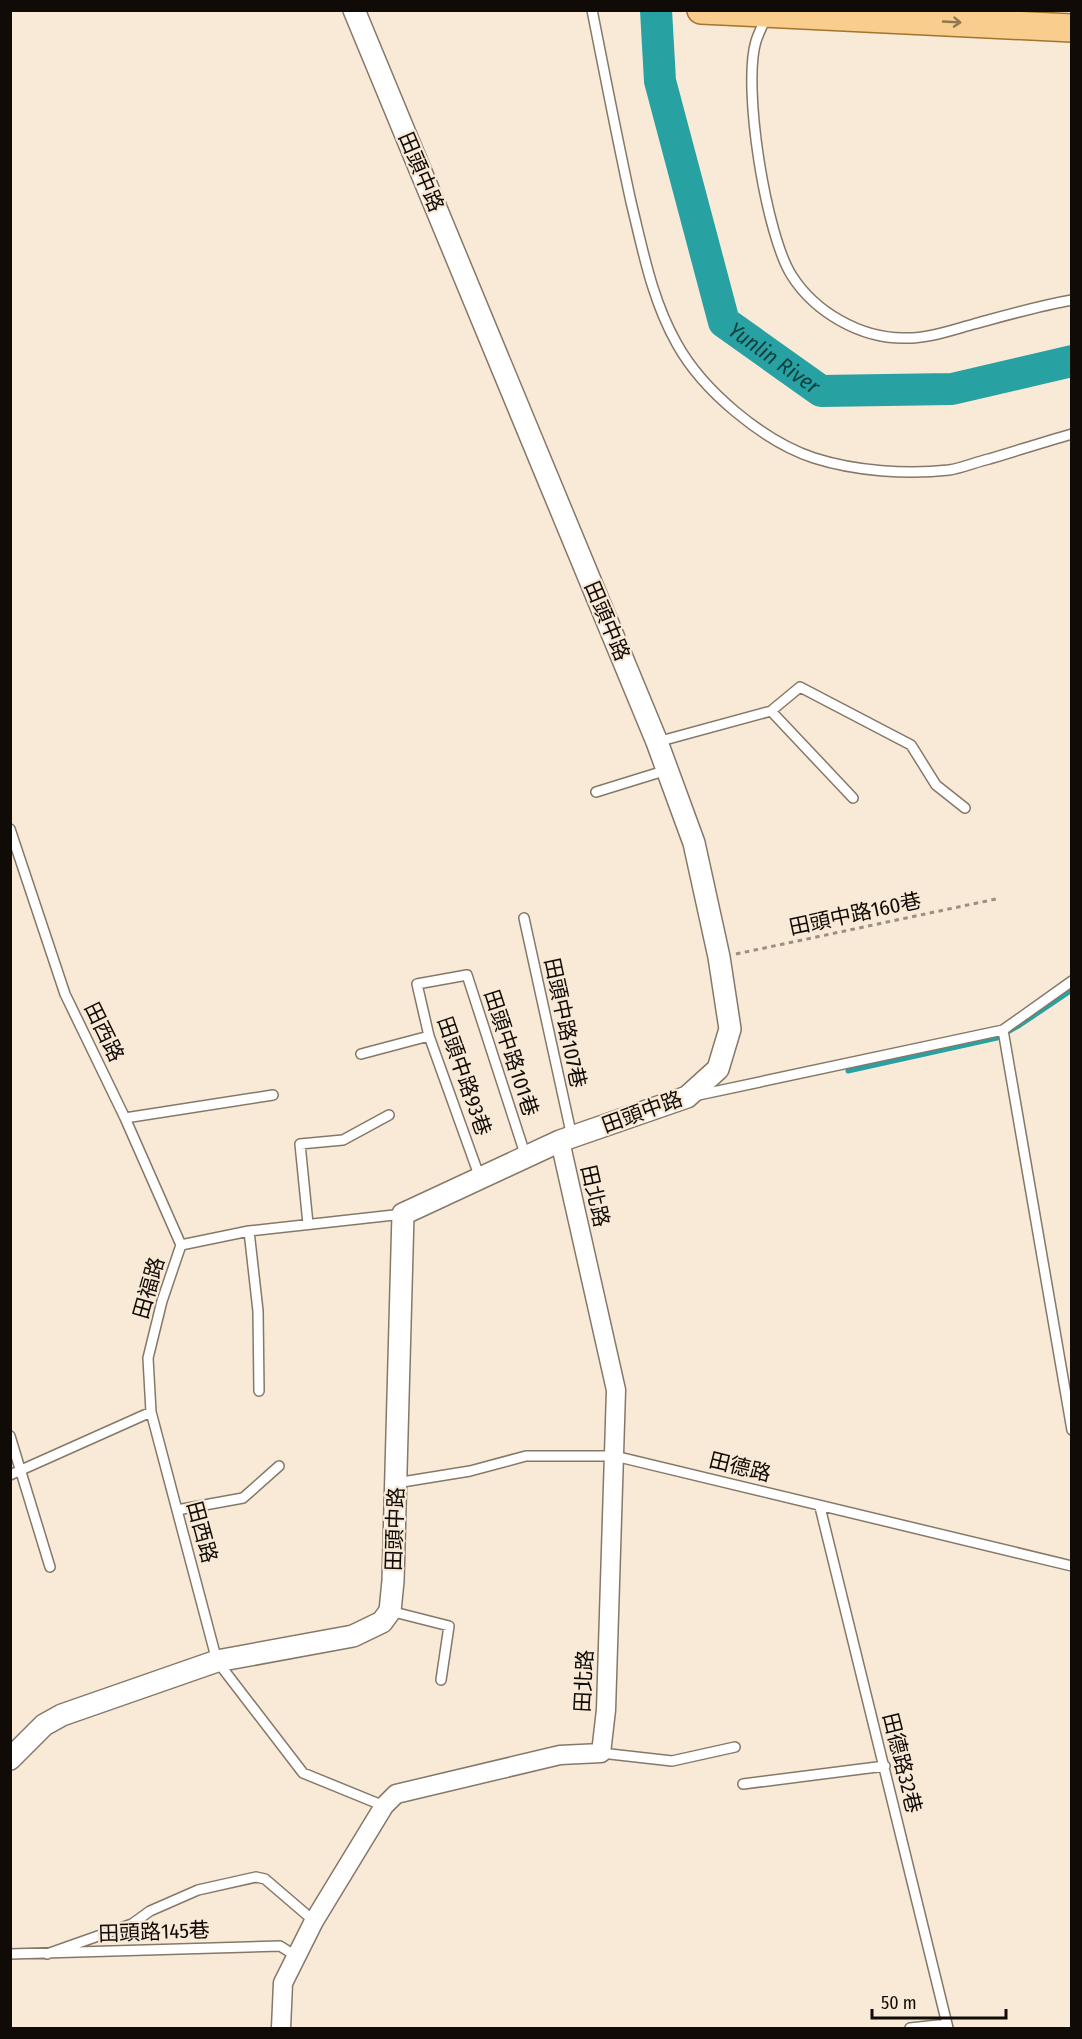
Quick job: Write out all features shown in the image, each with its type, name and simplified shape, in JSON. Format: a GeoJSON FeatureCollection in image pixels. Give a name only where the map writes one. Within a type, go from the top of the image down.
{"type":"FeatureCollection","features":[{"type":"Feature","properties":{"kind":"main road"},"geometry":{"type":"LineString","coordinates":[[701,10],[1071,28]]}},
{"type":"Feature","properties":{"kind":"street","name":"田頭中路"},"geometry":{"type":"LineString","coordinates":[[354,10],[657,742],[694,843],[719,957],[730,1029],[718,1069],[687,1097],[566,1139],[403,1214],[396,1484],[390,1611]]}},
{"type":"Feature","properties":{"kind":"street","name":"田北路"},"geometry":{"type":"LineString","coordinates":[[566,1139],[616,1390],[606,1710],[601,1753]]}},
{"type":"Feature","properties":{"kind":"street"},"geometry":{"type":"LineString","coordinates":[[10,1760],[44,1725],[62,1715],[217,1661],[353,1636],[382,1622],[390,1611]]}},
{"type":"Feature","properties":{"kind":"street"},"geometry":{"type":"LineString","coordinates":[[281,2028],[283,1983],[296,1956],[384,1806],[396,1794],[560,1755],[601,1753]]}},
{"type":"Feature","properties":{"kind":"lane"},"geometry":{"type":"LineString","coordinates":[[592,10],[616,136],[658,306],[678,346],[712,391],[742,417],[776,439],[813,458],[880,470],[951,470],[1071,434]]}},
{"type":"Feature","properties":{"kind":"lane"},"geometry":{"type":"LineString","coordinates":[[768,12],[755,42],[753,83],[757,153],[778,249],[792,276],[808,296],[838,321],[902,338],[938,334],[1039,306],[1071,300]]}},
{"type":"Feature","properties":{"kind":"lane"},"geometry":{"type":"LineString","coordinates":[[657,742],[771,711],[800,687],[911,745],[936,784],[965,808]]}},
{"type":"Feature","properties":{"kind":"lane"},"geometry":{"type":"LineString","coordinates":[[771,711],[853,798]]}},
{"type":"Feature","properties":{"kind":"lane"},"geometry":{"type":"LineString","coordinates":[[596,792],[667,770]]}},
{"type":"Feature","properties":{"kind":"lane","name":"田西路"},"geometry":{"type":"LineString","coordinates":[[10,829],[65,994],[125,1118],[181,1245]]}},
{"type":"Feature","properties":{"kind":"lane","name":"田頭中路107巷"},"geometry":{"type":"LineString","coordinates":[[524,918],[566,1139]]}},
{"type":"Feature","properties":{"kind":"lane","name":"田頭中路101巷"},"geometry":{"type":"LineString","coordinates":[[417,984],[467,975],[526,1157]]}},
{"type":"Feature","properties":{"kind":"lane"},"geometry":{"type":"LineString","coordinates":[[687,1097],[1003,1030],[1071,981]]}},
{"type":"Feature","properties":{"kind":"lane","name":"田頭中路93巷"},"geometry":{"type":"LineString","coordinates":[[417,984],[429,1036],[480,1178]]}},
{"type":"Feature","properties":{"kind":"lane"},"geometry":{"type":"LineString","coordinates":[[1003,1030],[1071,1430]]}},
{"type":"Feature","properties":{"kind":"lane"},"geometry":{"type":"LineString","coordinates":[[361,1054],[429,1036]]}},
{"type":"Feature","properties":{"kind":"lane"},"geometry":{"type":"LineString","coordinates":[[125,1118],[273,1095]]}},
{"type":"Feature","properties":{"kind":"lane"},"geometry":{"type":"LineString","coordinates":[[308,1224],[300,1144],[343,1140],[389,1115]]}},
{"type":"Feature","properties":{"kind":"lane","name":"田福路"},"geometry":{"type":"LineString","coordinates":[[151,1412],[148,1358],[162,1301],[181,1245],[249,1231],[403,1214]]}},
{"type":"Feature","properties":{"kind":"lane"},"geometry":{"type":"LineString","coordinates":[[249,1231],[258,1311],[259,1391]]}},
{"type":"Feature","properties":{"kind":"lane"},"geometry":{"type":"LineString","coordinates":[[10,1474],[151,1412]]}},
{"type":"Feature","properties":{"kind":"lane","name":"田西路"},"geometry":{"type":"LineString","coordinates":[[151,1412],[217,1661]]}},
{"type":"Feature","properties":{"kind":"lane"},"geometry":{"type":"LineString","coordinates":[[10,1436],[50,1567]]}},
{"type":"Feature","properties":{"kind":"lane","name":"田德路"},"geometry":{"type":"LineString","coordinates":[[396,1484],[470,1471],[526,1455],[615,1456],[1071,1566]]}},
{"type":"Feature","properties":{"kind":"lane"},"geometry":{"type":"LineString","coordinates":[[177,1510],[243,1498],[279,1466]]}},
{"type":"Feature","properties":{"kind":"lane","name":"田德路32巷"},"geometry":{"type":"LineString","coordinates":[[820,1507],[947,2026]]}},
{"type":"Feature","properties":{"kind":"lane"},"geometry":{"type":"LineString","coordinates":[[390,1611],[449,1626],[441,1680]]}},
{"type":"Feature","properties":{"kind":"lane"},"geometry":{"type":"LineString","coordinates":[[217,1661],[303,1773],[384,1806]]}},
{"type":"Feature","properties":{"kind":"lane"},"geometry":{"type":"LineString","coordinates":[[601,1753],[672,1761],[735,1747]]}},
{"type":"Feature","properties":{"kind":"lane"},"geometry":{"type":"LineString","coordinates":[[743,1784],[885,1766]]}},
{"type":"Feature","properties":{"kind":"lane"},"geometry":{"type":"LineString","coordinates":[[47,1954],[132,1924],[150,1911],[198,1890],[256,1877],[265,1879],[315,1921]]}},
{"type":"Feature","properties":{"kind":"lane","name":"田頭路145巷"},"geometry":{"type":"LineString","coordinates":[[10,1954],[280,1946],[296,1956]]}},
{"type":"Feature","properties":{"kind":"lane"},"geometry":{"type":"LineString","coordinates":[[910,2028],[947,2026]]}},
{"type":"Feature","properties":{"kind":"path","name":"田頭中路160巷"},"geometry":{"type":"LineString","coordinates":[[719,957],[996,899]]}},
{"type":"Feature","properties":{"kind":"waterway","name":"Yunlin River"},"geometry":{"type":"LineString","coordinates":[[656,10],[660,81],[724,322],[821,391],[952,389],[1072,361]]}},
{"type":"Feature","properties":{"kind":"waterway"},"geometry":{"type":"LineString","coordinates":[[848,1071],[997,1038],[1072,990]]}}]}
